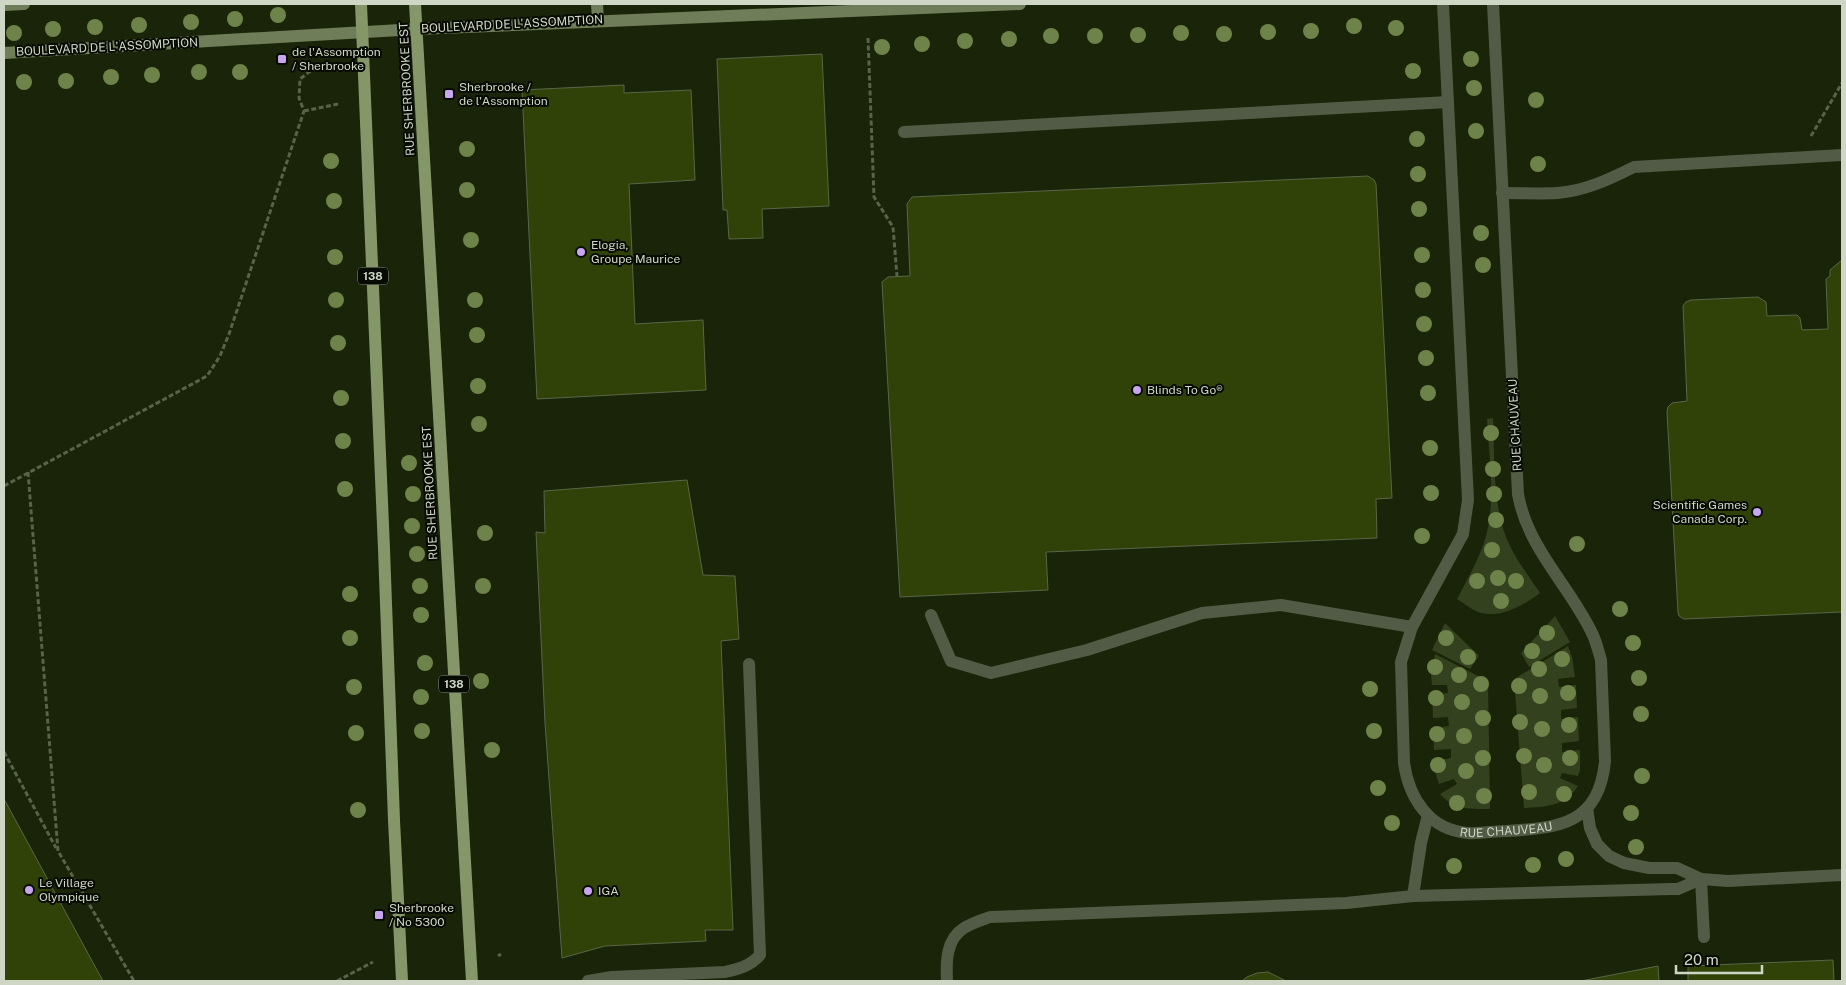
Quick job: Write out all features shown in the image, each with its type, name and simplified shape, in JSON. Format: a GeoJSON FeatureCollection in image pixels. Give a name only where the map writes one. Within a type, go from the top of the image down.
{"type":"FeatureCollection","features":[{"type":"Feature","properties":{"kind":"main road","name":"138"},"geometry":{"type":"LineString","coordinates":[[361,4],[402,981]]}},
{"type":"Feature","properties":{"kind":"main road","name":"RUE SHERBROOKE EST"},"geometry":{"type":"LineString","coordinates":[[415,4],[472,981]]}},
{"type":"Feature","properties":{"kind":"street"},"geometry":{"type":"LineString","coordinates":[[4,5],[24,4]]}},
{"type":"Feature","properties":{"kind":"street"},"geometry":{"type":"LineString","coordinates":[[597,4],[598,20]]}},
{"type":"Feature","properties":{"kind":"street","name":"BOULEVARD DE L'ASSOMPTION"},"geometry":{"type":"LineString","coordinates":[[4,53],[598,20],[1020,4]]}},
{"type":"Feature","properties":{"kind":"street","name":"RUE CHAUVEAU"},"geometry":{"type":"LineString","coordinates":[[1443,4],[1468,500],[1463,534],[1412,626],[1401,662],[1404,762],[1411,792],[1428,815],[1452,830],[1468,833],[1553,827],[1566,824],[1587,808],[1600,787],[1605,761],[1601,660],[1591,632],[1532,538],[1521,510],[1518,494],[1493,4]]}},
{"type":"Feature","properties":{"kind":"street"},"geometry":{"type":"LineString","coordinates":[[904,132],[1448,102]]}},
{"type":"Feature","properties":{"kind":"street"},"geometry":{"type":"LineString","coordinates":[[1502,193],[1557,193],[1569,191],[1593,186],[1614,178],[1634,167],[1842,155]]}},
{"type":"Feature","properties":{"kind":"street"},"geometry":{"type":"LineString","coordinates":[[931,616],[951,661],[991,672],[1087,650],[1202,613],[1281,605],[1412,626]]}},
{"type":"Feature","properties":{"kind":"street"},"geometry":{"type":"LineString","coordinates":[[588,981],[612,977],[725,972],[753,963],[760,955],[749,664]]}},
{"type":"Feature","properties":{"kind":"street"},"geometry":{"type":"LineString","coordinates":[[1587,808],[1594,839],[1609,856],[1624,863],[1649,868],[1677,868],[1701,879],[1728,881],[1842,875]]}},
{"type":"Feature","properties":{"kind":"street"},"geometry":{"type":"LineString","coordinates":[[1413,896],[1421,843],[1428,815]]}},
{"type":"Feature","properties":{"kind":"street"},"geometry":{"type":"LineString","coordinates":[[947,981],[946,959],[951,941],[963,928],[990,917],[1336,903],[1413,896],[1671,889],[1701,879]]}},
{"type":"Feature","properties":{"kind":"street"},"geometry":{"type":"LineString","coordinates":[[1701,879],[1704,937]]}},
{"type":"Feature","properties":{"kind":"path"},"geometry":{"type":"LineString","coordinates":[[868,38],[874,197],[893,227],[897,276]]}},
{"type":"Feature","properties":{"kind":"path"},"geometry":{"type":"LineString","coordinates":[[4,486],[207,376],[220,356],[229,334],[304,111],[299,98],[300,80],[309,72],[325,66]]}},
{"type":"Feature","properties":{"kind":"path"},"geometry":{"type":"LineString","coordinates":[[1809,139],[1842,83]]}},
{"type":"Feature","properties":{"kind":"path"},"geometry":{"type":"LineString","coordinates":[[304,111],[338,104]]}},
{"type":"Feature","properties":{"kind":"path"},"geometry":{"type":"LineString","coordinates":[[28,472],[58,851]]}},
{"type":"Feature","properties":{"kind":"path"},"geometry":{"type":"LineString","coordinates":[[4,752],[58,851],[134,981]]}},
{"type":"Feature","properties":{"kind":"path"},"geometry":{"type":"LineString","coordinates":[[337,981],[373,962]]}},
{"type":"Feature","properties":{"kind":"green space"},"geometry":{"type":"Polygon","coordinates":[[[1493,418],[1496,493],[1502,523],[1513,552],[1540,593],[1527,602],[1505,612],[1489,614],[1475,611],[1457,599],[1472,571],[1488,528],[1491,481],[1487,419],[1493,418]]]}},
{"type":"Feature","properties":{"kind":"green space"},"geometry":{"type":"Polygon","coordinates":[[[1555,616],[1570,642],[1529,667],[1521,653],[1555,616]]]}},
{"type":"Feature","properties":{"kind":"green space"},"geometry":{"type":"Polygon","coordinates":[[[1445,623],[1479,656],[1470,669],[1432,650],[1445,623]]]}},
{"type":"Feature","properties":{"kind":"green space"},"geometry":{"type":"Polygon","coordinates":[[[1568,646],[1575,677],[1558,679],[1559,687],[1576,685],[1577,708],[1561,710],[1561,719],[1578,717],[1579,741],[1562,743],[1562,752],[1580,750],[1580,770],[1578,776],[1562,773],[1560,778],[1578,786],[1567,798],[1555,804],[1524,808],[1514,679],[1568,646]]]}},
{"type":"Feature","properties":{"kind":"green space"},"geometry":{"type":"Polygon","coordinates":[[[1435,654],[1488,681],[1490,809],[1463,808],[1451,803],[1440,794],[1457,784],[1454,779],[1439,784],[1434,768],[1434,761],[1451,758],[1451,749],[1434,750],[1433,728],[1449,726],[1448,717],[1433,718],[1432,695],[1448,693],[1447,685],[1432,685],[1431,674],[1435,654]]]}},
{"type":"Feature","properties":{"kind":"building"},"geometry":{"type":"Polygon","coordinates":[[[822,54],[829,206],[762,209],[763,238],[729,239],[727,210],[723,210],[717,59],[822,54]]]}},
{"type":"Feature","properties":{"kind":"building","name":"Elogia, Groupe Maurice"},"geometry":{"type":"Polygon","coordinates":[[[624,85],[624,93],[691,90],[695,180],[629,184],[635,324],[703,320],[706,390],[537,399],[522,90],[624,85]]]}},
{"type":"Feature","properties":{"kind":"building","name":"Blinds To Go®"},"geometry":{"type":"Polygon","coordinates":[[[1368,176],[1376,184],[1392,498],[1376,499],[1377,538],[1046,552],[1048,590],[900,597],[882,282],[888,277],[910,276],[907,204],[912,197],[1368,176]]]}},
{"type":"Feature","properties":{"kind":"building","name":"Scientific Games Canada Corp."},"geometry":{"type":"Polygon","coordinates":[[[1842,260],[1842,612],[1684,619],[1679,616],[1678,612],[1667,412],[1668,407],[1672,403],[1687,401],[1683,306],[1691,300],[1758,297],[1766,302],[1767,316],[1797,315],[1800,318],[1802,330],[1828,329],[1826,279],[1830,276],[1830,270],[1842,260]]]}},
{"type":"Feature","properties":{"kind":"building"},"geometry":{"type":"Polygon","coordinates":[[[687,480],[703,575],[735,576],[739,639],[721,641],[733,930],[705,930],[706,941],[605,946],[562,958],[545,723],[536,532],[545,533],[544,491],[687,480]]]}},
{"type":"Feature","properties":{"kind":"building","name":"Le Village Olympique"},"geometry":{"type":"Polygon","coordinates":[[[4,799],[103,981],[4,981],[4,799]]]}},
{"type":"Feature","properties":{"kind":"building"},"geometry":{"type":"Polygon","coordinates":[[[1833,960],[1834,981],[1688,981],[1688,966],[1833,960]]]}},
{"type":"Feature","properties":{"kind":"building"},"geometry":{"type":"Polygon","coordinates":[[[1658,966],[1659,981],[1581,981],[1658,966]]]}},
{"type":"Feature","properties":{"kind":"building"},"geometry":{"type":"Polygon","coordinates":[[[1268,972],[1286,981],[1242,981],[1257,973],[1268,972]]]}},
{"type":"Feature","properties":{"kind":"place","name":"de l'Assomption / Sherbrooke"},"geometry":{"type":"Point","coordinates":[282,59]}},
{"type":"Feature","properties":{"kind":"place","name":"Sherbrooke / de l'Assomption"},"geometry":{"type":"Point","coordinates":[449,94]}},
{"type":"Feature","properties":{"kind":"place","name":"Elogia, Groupe Maurice"},"geometry":{"type":"Point","coordinates":[581,252]}},
{"type":"Feature","properties":{"kind":"place","name":"Blinds To Go®"},"geometry":{"type":"Point","coordinates":[1137,390]}},
{"type":"Feature","properties":{"kind":"place","name":"Scientific Games Canada Corp."},"geometry":{"type":"Point","coordinates":[1757,512]}},
{"type":"Feature","properties":{"kind":"place","name":"Le Village Olympique"},"geometry":{"type":"Point","coordinates":[29,890]}},
{"type":"Feature","properties":{"kind":"place","name":"IGA"},"geometry":{"type":"Point","coordinates":[588,891]}},
{"type":"Feature","properties":{"kind":"place","name":"Sherbrooke / No 5300"},"geometry":{"type":"Point","coordinates":[379,915]}}]}
